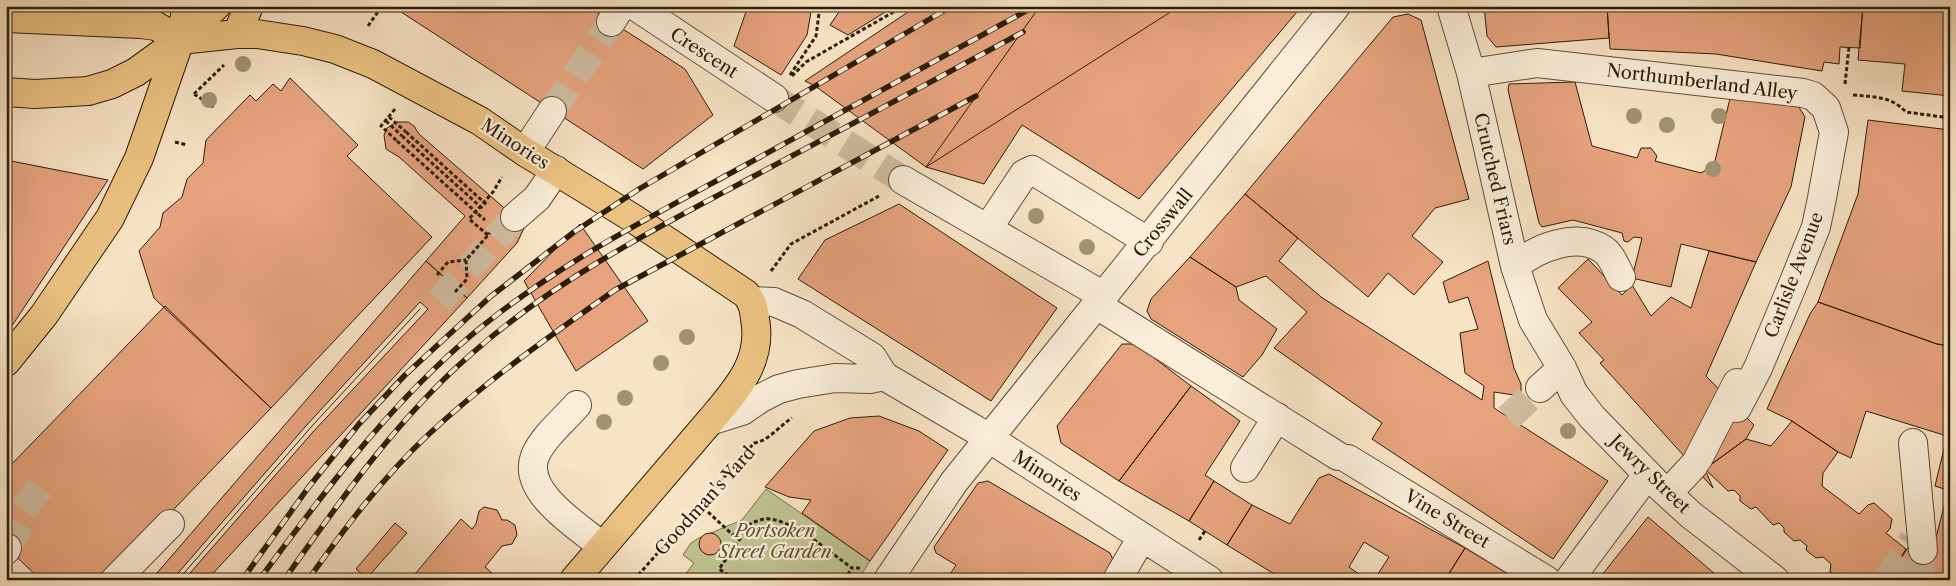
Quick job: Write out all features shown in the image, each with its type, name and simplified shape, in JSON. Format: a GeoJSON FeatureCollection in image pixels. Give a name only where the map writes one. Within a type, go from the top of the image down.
{"type":"FeatureCollection","features":[{"type":"Feature","properties":{"kind":"main road"},"geometry":{"type":"LineString","coordinates":[[6,362],[44,315],[110,218],[138,158],[180,40],[187,6]]}},
{"type":"Feature","properties":{"kind":"main road"},"geometry":{"type":"LineString","coordinates":[[6,92],[35,94],[88,90],[112,84],[136,72],[180,40],[216,6]]}},
{"type":"Feature","properties":{"kind":"main road"},"geometry":{"type":"LineString","coordinates":[[241,42],[248,6]]}},
{"type":"Feature","properties":{"kind":"main road"},"geometry":{"type":"LineString","coordinates":[[6,18],[141,24],[156,26],[180,40]]}},
{"type":"Feature","properties":{"kind":"main road","name":"Minories"},"geometry":{"type":"LineString","coordinates":[[180,40],[241,42],[303,41],[335,49],[373,64],[480,120],[525,152],[631,216],[746,294],[751,301]]}},
{"type":"Feature","properties":{"kind":"main road"},"geometry":{"type":"LineString","coordinates":[[574,580],[731,396],[753,362],[758,330],[751,301]]}},
{"type":"Feature","properties":{"kind":"street","name":"Crescent"},"geometry":{"type":"LineString","coordinates":[[635,6],[778,91]]}},
{"type":"Feature","properties":{"kind":"street","name":"Crosswall"},"geometry":{"type":"LineString","coordinates":[[888,580],[940,502],[989,439],[1336,6]]}},
{"type":"Feature","properties":{"kind":"street","name":"Crutched Friars"},"geometry":{"type":"LineString","coordinates":[[1451,6],[1471,73],[1515,266],[1533,320],[1555,358]]}},
{"type":"Feature","properties":{"kind":"street","name":"Northumberland Alley"},"geometry":{"type":"LineString","coordinates":[[1471,73],[1537,63],[1803,93],[1835,101]]}},
{"type":"Feature","properties":{"kind":"street","name":"Carlisle Avenue"},"geometry":{"type":"LineString","coordinates":[[1737,408],[1758,368],[1816,227],[1834,132],[1835,101]]}},
{"type":"Feature","properties":{"kind":"street"},"geometry":{"type":"LineString","coordinates":[[525,152],[552,111]]}},
{"type":"Feature","properties":{"kind":"street"},"geometry":{"type":"LineString","coordinates":[[505,222],[537,198],[556,170]]}},
{"type":"Feature","properties":{"kind":"street"},"geometry":{"type":"LineString","coordinates":[[988,228],[1024,174],[1032,170],[1148,242]]}},
{"type":"Feature","properties":{"kind":"street","name":"Vine Street"},"geometry":{"type":"LineString","coordinates":[[903,180],[988,228],[1277,418],[1546,580]]}},
{"type":"Feature","properties":{"kind":"street"},"geometry":{"type":"LineString","coordinates":[[1668,493],[1696,462],[1816,227]]}},
{"type":"Feature","properties":{"kind":"street"},"geometry":{"type":"LineString","coordinates":[[1515,266],[1528,256],[1543,250],[1575,242],[1587,243],[1604,250],[1621,276]]}},
{"type":"Feature","properties":{"kind":"street","name":"Minories"},"geometry":{"type":"LineString","coordinates":[[751,301],[774,302],[802,314],[872,357],[884,376],[989,439],[1208,580]]}},
{"type":"Feature","properties":{"kind":"street"},"geometry":{"type":"LineString","coordinates":[[1540,388],[1555,358]]}},
{"type":"Feature","properties":{"kind":"street","name":"Jewry Street"},"geometry":{"type":"LineString","coordinates":[[1555,358],[1574,394],[1592,417],[1647,475],[1710,530],[1775,580]]}},
{"type":"Feature","properties":{"kind":"street"},"geometry":{"type":"LineString","coordinates":[[710,421],[742,411],[773,392],[798,384],[835,378],[870,379],[884,376]]}},
{"type":"Feature","properties":{"kind":"street"},"geometry":{"type":"LineString","coordinates":[[577,406],[540,448],[534,458],[534,478],[546,499],[602,546]]}},
{"type":"Feature","properties":{"kind":"street"},"geometry":{"type":"LineString","coordinates":[[1245,468],[1277,418]]}},
{"type":"Feature","properties":{"kind":"street"},"geometry":{"type":"LineString","coordinates":[[1913,443],[1920,540]]}},
{"type":"Feature","properties":{"kind":"street"},"geometry":{"type":"LineString","coordinates":[[1569,580],[1647,475]]}},
{"type":"Feature","properties":{"kind":"street"},"geometry":{"type":"LineString","coordinates":[[115,580],[170,524]]}},
{"type":"Feature","properties":{"kind":"street"},"geometry":{"type":"LineString","coordinates":[[1118,580],[1142,537]]}},
{"type":"Feature","properties":{"kind":"path"},"geometry":{"type":"LineString","coordinates":[[368,26],[382,6]]}},
{"type":"Feature","properties":{"kind":"path"},"geometry":{"type":"LineString","coordinates":[[778,91],[816,36],[820,6]]}},
{"type":"Feature","properties":{"kind":"path"},"geometry":{"type":"LineString","coordinates":[[778,91],[806,62],[904,6]]}},
{"type":"Feature","properties":{"kind":"path"},"geometry":{"type":"LineString","coordinates":[[190,98],[241,42]]}},
{"type":"Feature","properties":{"kind":"path"},"geometry":{"type":"LineString","coordinates":[[1849,47],[1835,101],[1888,99],[1898,103],[1906,112],[1950,118]]}},
{"type":"Feature","properties":{"kind":"path"},"geometry":{"type":"LineString","coordinates":[[194,94],[215,108]]}},
{"type":"Feature","properties":{"kind":"path"},"geometry":{"type":"LineString","coordinates":[[396,107],[381,126],[478,214]]}},
{"type":"Feature","properties":{"kind":"path"},"geometry":{"type":"LineString","coordinates":[[389,117],[487,205]]}},
{"type":"Feature","properties":{"kind":"path"},"geometry":{"type":"LineString","coordinates":[[386,121],[483,209]]}},
{"type":"Feature","properties":{"kind":"path"},"geometry":{"type":"LineString","coordinates":[[173,141],[187,145]]}},
{"type":"Feature","properties":{"kind":"path"},"geometry":{"type":"LineString","coordinates":[[488,235],[469,218],[493,192],[502,177]]}},
{"type":"Feature","properties":{"kind":"path"},"geometry":{"type":"LineString","coordinates":[[769,274],[791,244],[871,200]]}},
{"type":"Feature","properties":{"kind":"path"},"geometry":{"type":"LineString","coordinates":[[437,275],[448,262],[466,260],[488,235],[505,222]]}},
{"type":"Feature","properties":{"kind":"path"},"geometry":{"type":"LineString","coordinates":[[455,292],[467,279],[466,260]]}},
{"type":"Feature","properties":{"kind":"path","name":"Goodman's Yard"},"geometry":{"type":"LineString","coordinates":[[634,580],[754,443],[764,442],[777,428],[798,415]]}},
{"type":"Feature","properties":{"kind":"path"},"geometry":{"type":"LineString","coordinates":[[708,512],[740,539],[719,569],[736,580]]}},
{"type":"Feature","properties":{"kind":"path"},"geometry":{"type":"LineString","coordinates":[[733,535],[755,522],[766,519],[778,521],[806,535],[852,568],[844,580]]}},
{"type":"Feature","properties":{"kind":"green space","name":"Portsoken Street Garden"},"geometry":{"type":"Polygon","coordinates":[[[766,489],[870,561],[858,580],[688,580],[684,576],[694,563],[683,555],[691,543],[742,520],[766,489]]]}},
{"type":"Feature","properties":{"kind":"building"},"geometry":{"type":"Polygon","coordinates":[[[401,6],[587,6],[685,69],[713,115],[643,169],[398,10],[401,6]]]}},
{"type":"Feature","properties":{"kind":"building"},"geometry":{"type":"Polygon","coordinates":[[[748,6],[812,6],[807,35],[781,75],[734,46],[748,6]]]}},
{"type":"Feature","properties":{"kind":"building"},"geometry":{"type":"Polygon","coordinates":[[[843,6],[891,6],[887,11],[848,35],[830,25],[843,6]]]}},
{"type":"Feature","properties":{"kind":"building"},"geometry":{"type":"Polygon","coordinates":[[[891,6],[903,6],[891,13],[887,11],[891,6]]]}},
{"type":"Feature","properties":{"kind":"building"},"geometry":{"type":"Polygon","coordinates":[[[917,6],[1180,6],[926,167],[815,86],[805,81],[917,6]]]}},
{"type":"Feature","properties":{"kind":"building"},"geometry":{"type":"Polygon","coordinates":[[[1040,6],[1302,6],[1139,199],[1022,125],[984,184],[926,167],[1040,6]]]}},
{"type":"Feature","properties":{"kind":"building"},"geometry":{"type":"Polygon","coordinates":[[[1484,6],[1607,6],[1609,38],[1496,47],[1487,36],[1484,6]]]}},
{"type":"Feature","properties":{"kind":"building"},"geometry":{"type":"Polygon","coordinates":[[[1607,6],[1863,6],[1860,48],[1840,47],[1839,64],[1824,62],[1822,71],[1716,54],[1610,49],[1607,6]]]}},
{"type":"Feature","properties":{"kind":"building"},"geometry":{"type":"Polygon","coordinates":[[[1863,6],[1950,6],[1950,96],[1902,91],[1905,64],[1858,60],[1863,6]]]}},
{"type":"Feature","properties":{"kind":"building"},"geometry":{"type":"Polygon","coordinates":[[[1408,14],[1421,20],[1469,199],[1435,208],[1412,236],[1443,262],[1414,295],[1388,273],[1368,297],[1245,194],[1393,17],[1408,14]]]}},
{"type":"Feature","properties":{"kind":"building"},"geometry":{"type":"Polygon","coordinates":[[[290,78],[358,145],[347,156],[432,237],[271,408],[154,298],[139,251],[160,227],[163,213],[182,197],[187,179],[203,163],[206,140],[250,95],[256,101],[273,84],[281,91],[290,78]]]}},
{"type":"Feature","properties":{"kind":"building"},"geometry":{"type":"Polygon","coordinates":[[[1575,82],[1592,146],[1637,158],[1641,148],[1651,148],[1657,156],[1655,161],[1701,173],[1714,165],[1732,90],[1795,101],[1805,117],[1791,187],[1756,262],[1681,244],[1671,287],[1632,278],[1642,238],[1634,237],[1628,242],[1624,241],[1622,233],[1573,220],[1542,227],[1539,223],[1508,90],[1509,84],[1575,82]]]}},
{"type":"Feature","properties":{"kind":"building"},"geometry":{"type":"Polygon","coordinates":[[[1868,120],[1950,130],[1950,346],[1937,344],[1818,302],[1858,194],[1868,120]]]}},
{"type":"Feature","properties":{"kind":"building"},"geometry":{"type":"Polygon","coordinates":[[[397,122],[408,122],[414,126],[419,134],[525,226],[517,243],[467,298],[426,261],[465,216],[399,157],[386,149],[384,135],[387,128],[397,122]]]}},
{"type":"Feature","properties":{"kind":"building"},"geometry":{"type":"Polygon","coordinates":[[[6,160],[108,180],[6,335],[6,160]]]}},
{"type":"Feature","properties":{"kind":"building"},"geometry":{"type":"Polygon","coordinates":[[[1245,194],[1298,238],[1279,261],[1321,297],[1482,400],[1484,386],[1465,373],[1460,333],[1478,329],[1468,297],[1449,303],[1443,282],[1488,261],[1514,368],[1521,384],[1521,393],[1514,395],[1494,392],[1494,408],[1608,481],[1553,559],[1372,439],[1382,423],[1274,348],[1307,312],[1266,276],[1236,287],[1190,257],[1245,194]]]}},
{"type":"Feature","properties":{"kind":"building"},"geometry":{"type":"Polygon","coordinates":[[[899,204],[1057,308],[991,401],[798,279],[825,240],[899,204]]]}},
{"type":"Feature","properties":{"kind":"building"},"geometry":{"type":"Polygon","coordinates":[[[580,224],[648,321],[576,371],[524,281],[580,224]]]}},
{"type":"Feature","properties":{"kind":"building"},"geometry":{"type":"Polygon","coordinates":[[[1709,251],[1756,262],[1706,376],[1754,425],[1746,439],[1705,469],[1713,488],[1600,363],[1604,360],[1579,333],[1592,322],[1558,288],[1588,259],[1622,295],[1632,285],[1651,316],[1671,297],[1691,308],[1709,251]]]}},
{"type":"Feature","properties":{"kind":"building"},"geometry":{"type":"Polygon","coordinates":[[[1190,257],[1236,287],[1239,300],[1277,329],[1262,355],[1243,377],[1151,319],[1147,311],[1151,299],[1190,257]]]}},
{"type":"Feature","properties":{"kind":"building"},"geometry":{"type":"Polygon","coordinates":[[[426,261],[467,298],[207,580],[184,580],[312,433],[428,309],[420,302],[305,427],[172,580],[151,580],[426,261]]]}},
{"type":"Feature","properties":{"kind":"building"},"geometry":{"type":"Polygon","coordinates":[[[1818,302],[1937,344],[1950,346],[1950,491],[1935,486],[1947,436],[1866,411],[1851,458],[1838,452],[1792,421],[1767,409],[1810,314],[1818,302]]]}},
{"type":"Feature","properties":{"kind":"building"},"geometry":{"type":"Polygon","coordinates":[[[165,306],[271,408],[106,580],[41,580],[6,547],[6,470],[165,306]]]}},
{"type":"Feature","properties":{"kind":"building"},"geometry":{"type":"Polygon","coordinates":[[[1122,344],[1136,344],[1191,386],[1119,481],[1061,443],[1057,426],[1122,344]]]}},
{"type":"Feature","properties":{"kind":"building"},"geometry":{"type":"Polygon","coordinates":[[[1191,386],[1240,421],[1205,475],[1214,481],[1189,521],[1119,481],[1191,386]]]}},
{"type":"Feature","properties":{"kind":"building"},"geometry":{"type":"Polygon","coordinates":[[[879,416],[919,431],[948,450],[870,561],[802,513],[811,500],[789,497],[765,487],[814,431],[850,418],[879,416]]]}},
{"type":"Feature","properties":{"kind":"building"},"geometry":{"type":"Polygon","coordinates":[[[1792,421],[1838,452],[1823,473],[1822,486],[1859,514],[1868,505],[1874,503],[1892,519],[1890,529],[1886,533],[1906,549],[1887,580],[1853,580],[1850,577],[1841,579],[1830,572],[1831,564],[1823,557],[1816,558],[1806,550],[1807,546],[1800,540],[1794,541],[1784,532],[1784,528],[1779,523],[1773,525],[1756,507],[1751,509],[1740,501],[1740,496],[1734,490],[1728,491],[1705,469],[1746,439],[1771,446],[1792,421]]]}},
{"type":"Feature","properties":{"kind":"building"},"geometry":{"type":"Polygon","coordinates":[[[1329,474],[1465,548],[1445,580],[1429,580],[1418,573],[1413,580],[1374,580],[1389,557],[1364,542],[1349,567],[1360,575],[1356,580],[1284,580],[1227,545],[1252,505],[1290,524],[1319,478],[1329,474]]]}},
{"type":"Feature","properties":{"kind":"building"},"geometry":{"type":"Polygon","coordinates":[[[988,481],[1110,553],[1115,564],[1105,580],[946,580],[956,565],[936,553],[934,547],[978,483],[988,481]]]}},
{"type":"Feature","properties":{"kind":"building"},"geometry":{"type":"Polygon","coordinates":[[[1214,481],[1252,505],[1227,545],[1189,521],[1214,481]]]}},
{"type":"Feature","properties":{"kind":"building"},"geometry":{"type":"Polygon","coordinates":[[[1948,491],[1950,580],[1887,580],[1913,540],[1932,553],[1948,491]]]}},
{"type":"Feature","properties":{"kind":"building"},"geometry":{"type":"Polygon","coordinates":[[[484,507],[497,510],[502,520],[507,520],[515,525],[517,535],[512,544],[502,546],[485,567],[492,573],[486,580],[410,580],[461,519],[472,529],[476,524],[479,511],[484,507]]]}},
{"type":"Feature","properties":{"kind":"building"},"geometry":{"type":"Polygon","coordinates":[[[1648,517],[1722,580],[1598,580],[1648,517]]]}},
{"type":"Feature","properties":{"kind":"building"},"geometry":{"type":"Polygon","coordinates":[[[395,523],[407,533],[367,578],[356,569],[395,523]]]}},
{"type":"Feature","properties":{"kind":"building"},"geometry":{"type":"Polygon","coordinates":[[[706,533],[714,533],[721,540],[721,548],[714,555],[706,555],[699,548],[699,540],[706,533]]]}},
{"type":"Feature","properties":{"kind":"building"},"geometry":{"type":"Polygon","coordinates":[[[1465,548],[1518,580],[1445,580],[1465,548]]]}},
{"type":"Feature","properties":{"kind":"building"},"geometry":{"type":"Polygon","coordinates":[[[650,574],[684,576],[688,580],[645,580],[650,574]]]}},
{"type":"Feature","properties":{"kind":"building"},"geometry":{"type":"Polygon","coordinates":[[[1360,575],[1367,580],[1356,580],[1360,575]]]}},
{"type":"Feature","properties":{"kind":"tunnel"},"geometry":{"type":"LineString","coordinates":[[552,111],[611,22]]}},
{"type":"Feature","properties":{"kind":"tunnel"},"geometry":{"type":"LineString","coordinates":[[774,98],[903,180]]}},
{"type":"Feature","properties":{"kind":"tunnel"},"geometry":{"type":"LineString","coordinates":[[439,301],[515,217]]}},
{"type":"Feature","properties":{"kind":"tunnel"},"geometry":{"type":"LineString","coordinates":[[1508,418],[1540,388]]}},
{"type":"Feature","properties":{"kind":"tunnel"},"geometry":{"type":"LineString","coordinates":[[7,548],[22,521],[23,510],[43,483]]}},
{"type":"Feature","properties":{"kind":"tunnel"},"geometry":{"type":"LineString","coordinates":[[1887,580],[1913,540]]}},
{"type":"Feature","properties":{"kind":"tunnel"},"geometry":{"type":"LineString","coordinates":[[1919,580],[1923,550]]}},
{"type":"Feature","properties":{"kind":"tram line"},"geometry":{"type":"LineString","coordinates":[[178,580],[312,426],[420,309]]}},
{"type":"Feature","properties":{"kind":"railway"},"geometry":{"type":"LineString","coordinates":[[242,580],[308,488],[359,424],[405,375],[490,297],[574,232],[639,189],[952,6]]}},
{"type":"Feature","properties":{"kind":"railway"},"geometry":{"type":"LineString","coordinates":[[259,580],[329,487],[378,428],[432,371],[491,319],[556,273],[624,232],[1035,6]]}},
{"type":"Feature","properties":{"kind":"railway"},"geometry":{"type":"LineString","coordinates":[[284,580],[370,462],[417,407],[469,356],[536,303],[571,279],[645,235],[1023,32]]}},
{"type":"Feature","properties":{"kind":"railway"},"geometry":{"type":"LineString","coordinates":[[308,580],[365,504],[429,434],[473,395],[567,324],[615,290],[976,96]]}}]}
